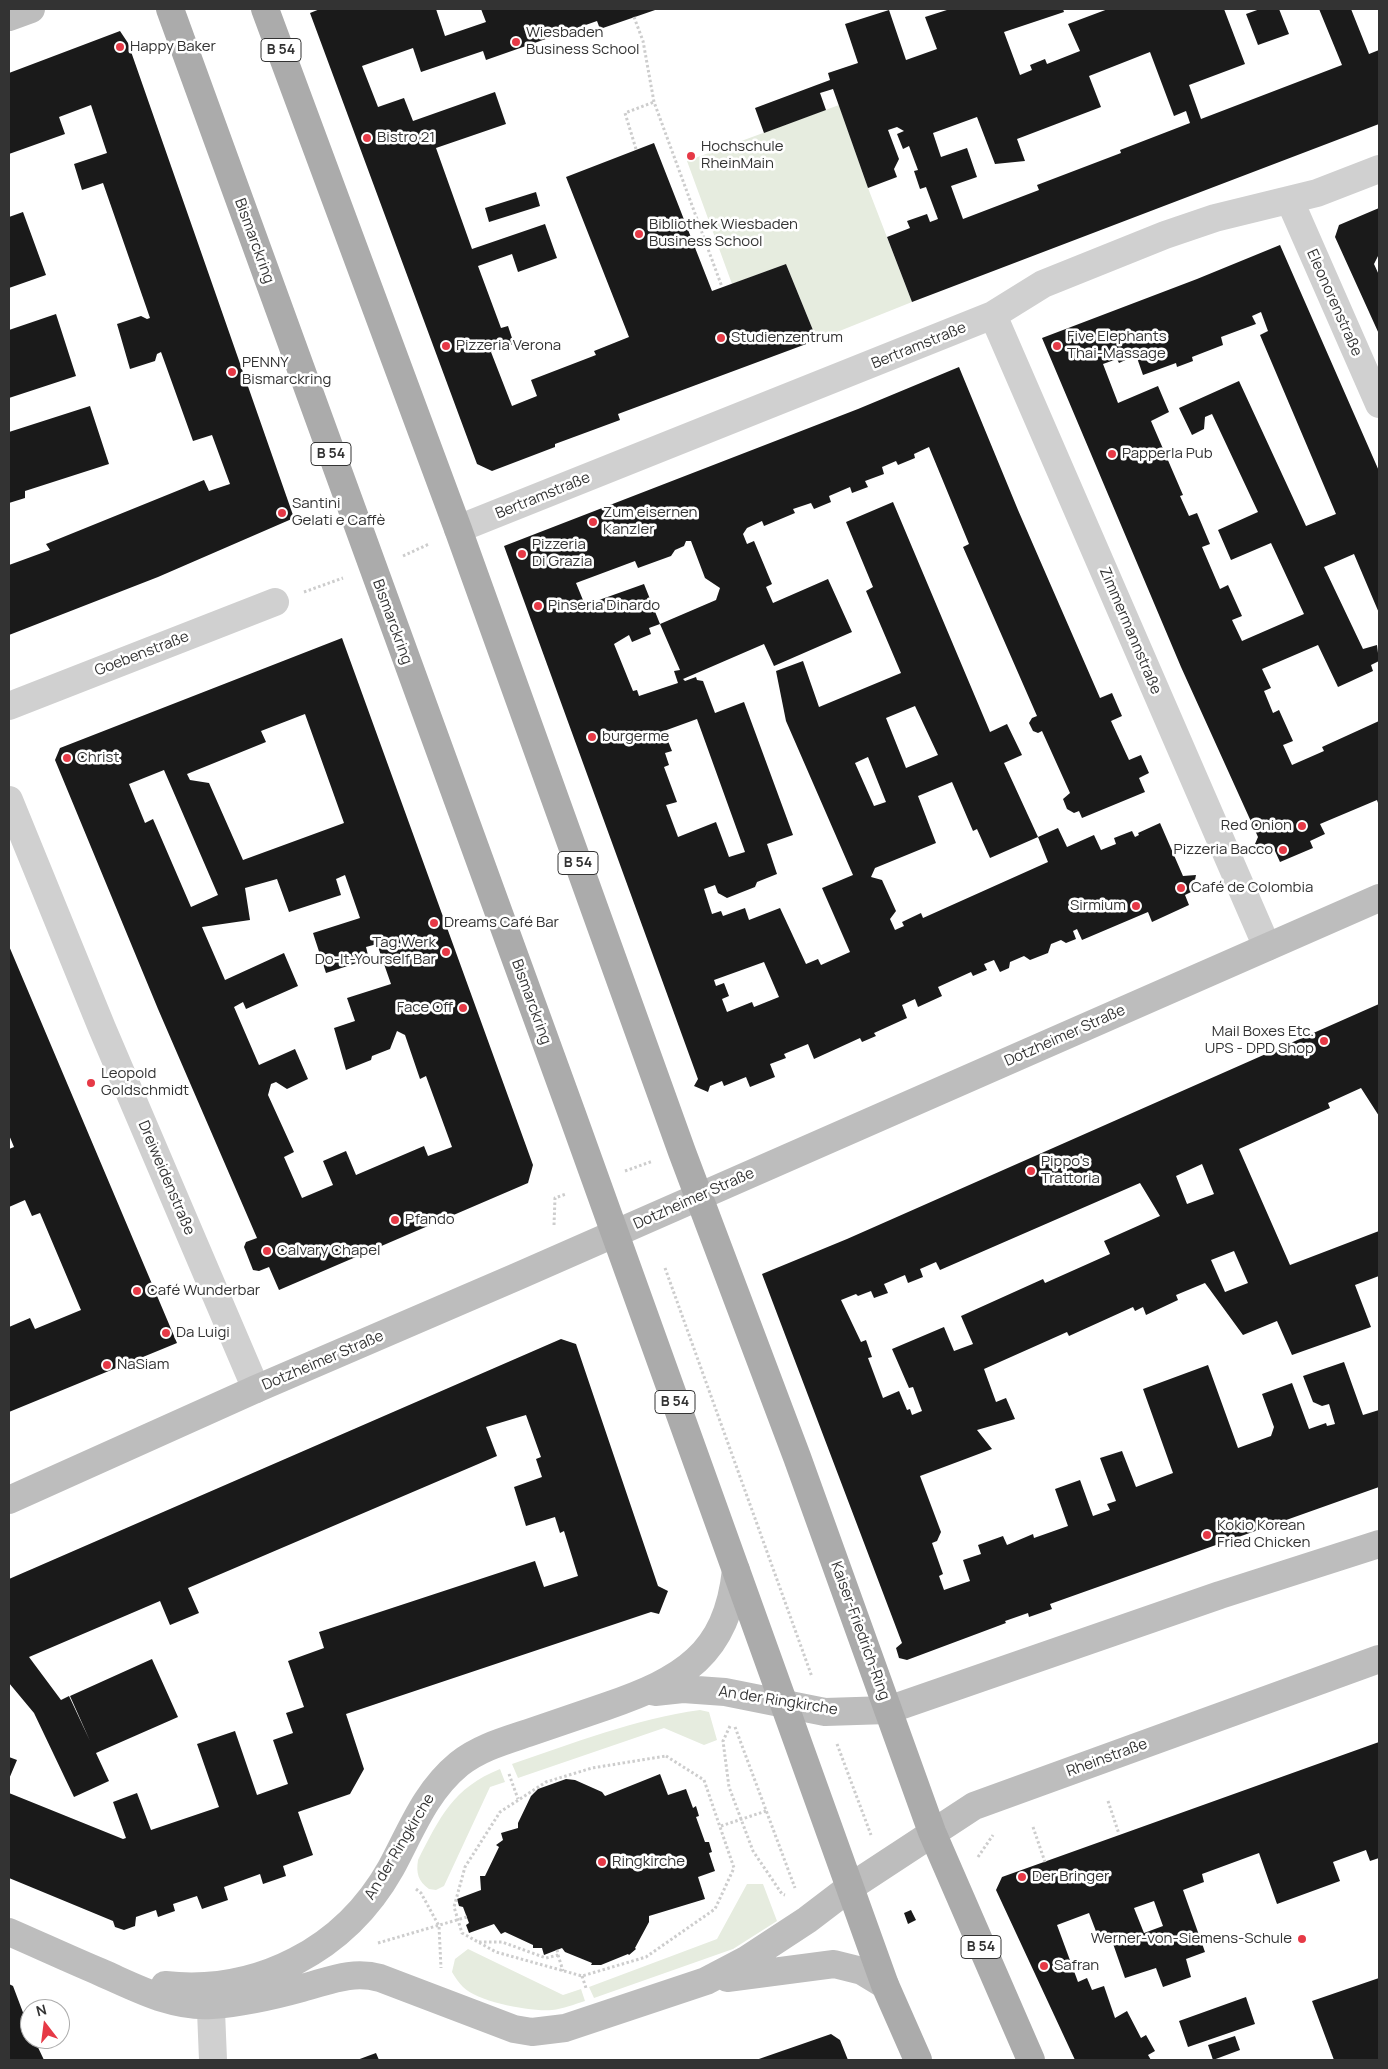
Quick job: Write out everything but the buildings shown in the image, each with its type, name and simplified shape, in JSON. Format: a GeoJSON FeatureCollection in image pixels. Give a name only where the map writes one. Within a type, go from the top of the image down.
{"type":"FeatureCollection","features":[{"type":"Feature","properties":{"kind":"main road"},"geometry":{"type":"LineString","coordinates":[[9,17],[31,9]]}},
{"type":"Feature","properties":{"kind":"main road","name":"Bismarckring"},"geometry":{"type":"LineString","coordinates":[[170,9],[615,1234]]}},
{"type":"Feature","properties":{"kind":"main road","name":"B 54"},"geometry":{"type":"LineString","coordinates":[[265,9],[458,529],[698,1197]]}},
{"type":"Feature","properties":{"kind":"main road","name":"Dotzheimer Straße"},"geometry":{"type":"LineString","coordinates":[[9,1500],[256,1389],[615,1234],[1379,898]]}},
{"type":"Feature","properties":{"kind":"main road","name":"Kaiser-Friedrich-Ring"},"geometry":{"type":"LineString","coordinates":[[698,1197],[797,1457],[932,1832],[1031,2060]]}},
{"type":"Feature","properties":{"kind":"main road","name":"B 54"},"geometry":{"type":"LineString","coordinates":[[615,1234],[884,1985],[918,2060]]}},
{"type":"Feature","properties":{"kind":"main road"},"geometry":{"type":"LineString","coordinates":[[888,1710],[1220,1595],[1379,1544]]}},
{"type":"Feature","properties":{"kind":"main road","name":"An der Ringkirche"},"geometry":{"type":"LineString","coordinates":[[211,1995],[281,1970],[302,1960],[332,1939],[358,1914],[382,1882],[429,1796],[460,1764],[498,1743],[639,1695],[663,1685],[685,1671],[704,1652],[717,1634],[727,1614],[736,1570]]}},
{"type":"Feature","properties":{"kind":"main road","name":"Rheinstraße"},"geometry":{"type":"LineString","coordinates":[[849,1888],[955,1816],[984,1802],[1379,1659]]}},
{"type":"Feature","properties":{"kind":"main road","name":"An der Ringkirche"},"geometry":{"type":"LineString","coordinates":[[639,1695],[661,1691],[704,1690],[725,1692],[825,1712],[888,1710]]}},
{"type":"Feature","properties":{"kind":"main road"},"geometry":{"type":"LineString","coordinates":[[800,1752],[803,1733],[816,1716],[825,1712]]}},
{"type":"Feature","properties":{"kind":"main road"},"geometry":{"type":"LineString","coordinates":[[9,1932],[107,1975],[165,1998],[188,2004],[211,1995],[276,1995],[345,1976],[370,1976],[506,2027],[532,2032],[565,2028],[706,1981],[746,1960],[807,1920],[849,1888]]}},
{"type":"Feature","properties":{"kind":"main road"},"geometry":{"type":"LineString","coordinates":[[706,1981],[834,1964],[862,1972],[884,1985]]}},
{"type":"Feature","properties":{"kind":"street","name":"Bertramstraße"},"geometry":{"type":"LineString","coordinates":[[458,529],[993,315],[1043,284],[1165,235],[1215,218],[1290,201],[1379,169]]}},
{"type":"Feature","properties":{"kind":"street","name":"Eleonorenstraße"},"geometry":{"type":"LineString","coordinates":[[1290,201],[1379,404]]}},
{"type":"Feature","properties":{"kind":"street","name":"Zimmermannstraße"},"geometry":{"type":"LineString","coordinates":[[993,315],[1268,947]]}},
{"type":"Feature","properties":{"kind":"street","name":"Goebenstraße"},"geometry":{"type":"LineString","coordinates":[[9,706],[275,602]]}},
{"type":"Feature","properties":{"kind":"street","name":"Dreiweidenstraße"},"geometry":{"type":"LineString","coordinates":[[9,800],[102,1028],[256,1389]]}},
{"type":"Feature","properties":{"kind":"street"},"geometry":{"type":"LineString","coordinates":[[211,1995],[213,2060]]}},
{"type":"Feature","properties":{"kind":"path"},"geometry":{"type":"LineString","coordinates":[[634,17],[643,41],[654,102],[722,287]]}},
{"type":"Feature","properties":{"kind":"path"},"geometry":{"type":"LineString","coordinates":[[636,149],[625,113],[654,102]]}},
{"type":"Feature","properties":{"kind":"path"},"geometry":{"type":"LineString","coordinates":[[402,556],[458,529]]}},
{"type":"Feature","properties":{"kind":"path"},"geometry":{"type":"LineString","coordinates":[[665,1268],[815,1686]]}},
{"type":"Feature","properties":{"kind":"path"},"geometry":{"type":"LineString","coordinates":[[790,1897],[782,1894],[753,1851],[730,1787],[723,1741],[733,1720],[796,1891]]}},
{"type":"Feature","properties":{"kind":"path"},"geometry":{"type":"LineString","coordinates":[[837,1744],[873,1840]]}},
{"type":"Feature","properties":{"kind":"path"},"geometry":{"type":"LineString","coordinates":[[666,1756],[704,1780],[721,1826],[734,1868],[716,1909],[646,1957],[582,1976],[496,1952],[462,1933],[454,1907],[465,1867],[500,1812],[546,1782],[592,1768],[666,1756]]}},
{"type":"Feature","properties":{"kind":"path"},"geometry":{"type":"LineString","coordinates":[[508,1770],[518,1799]]}},
{"type":"Feature","properties":{"kind":"path"},"geometry":{"type":"LineString","coordinates":[[1108,1800],[1119,1834]]}},
{"type":"Feature","properties":{"kind":"path"},"geometry":{"type":"LineString","coordinates":[[721,1826],[766,1811]]}},
{"type":"Feature","properties":{"kind":"path"},"geometry":{"type":"LineString","coordinates":[[1033,1827],[1045,1862]]}},
{"type":"Feature","properties":{"kind":"path"},"geometry":{"type":"LineString","coordinates":[[413,1887],[421,1892],[439,1926],[442,1965],[439,1974]]}},
{"type":"Feature","properties":{"kind":"path"},"geometry":{"type":"LineString","coordinates":[[378,1943],[467,1918]]}},
{"type":"Feature","properties":{"kind":"path"},"geometry":{"type":"LineString","coordinates":[[478,1942],[502,1942],[546,1958],[558,1955]]}},
{"type":"Feature","properties":{"kind":"path"},"geometry":{"type":"LineString","coordinates":[[557,1949],[563,1971]]}},
{"type":"Feature","properties":{"kind":"shaded area"},"geometry":{"type":"Polygon","coordinates":[[[839,105],[868,188],[912,302],[817,340],[786,264],[732,284],[687,161],[839,105]]]}},
{"type":"Feature","properties":{"kind":"shaded area"},"geometry":{"type":"Polygon","coordinates":[[[700,1710],[709,1712],[717,1740],[704,1745],[664,1728],[518,1778],[512,1764],[652,1719],[700,1710]]]}},
{"type":"Feature","properties":{"kind":"shaded area"},"geometry":{"type":"Polygon","coordinates":[[[500,1769],[505,1782],[490,1787],[444,1886],[436,1890],[429,1889],[420,1880],[417,1865],[433,1830],[459,1795],[470,1785],[500,1769]]]}},
{"type":"Feature","properties":{"kind":"shaded area"},"geometry":{"type":"Polygon","coordinates":[[[747,1884],[763,1884],[777,1921],[733,1949],[594,1998],[589,1987],[717,1939],[747,1884]]]}},
{"type":"Feature","properties":{"kind":"shaded area"},"geometry":{"type":"Polygon","coordinates":[[[468,1949],[563,1995],[581,1989],[585,2001],[560,2009],[543,2010],[519,2008],[480,1997],[463,1987],[452,1972],[455,1959],[468,1949]]]}},
{"type":"Feature","properties":{"kind":"place","name":"Wiesbaden Business School"},"geometry":{"type":"Point","coordinates":[516,42]}},
{"type":"Feature","properties":{"kind":"place","name":"Happy Baker"},"geometry":{"type":"Point","coordinates":[120,47]}},
{"type":"Feature","properties":{"kind":"place","name":"Bistro 21"},"geometry":{"type":"Point","coordinates":[367,138]}},
{"type":"Feature","properties":{"kind":"place","name":"Hochschule RheinMain"},"geometry":{"type":"Point","coordinates":[691,156]}},
{"type":"Feature","properties":{"kind":"place","name":"Bibliothek Wiesbaden Business School"},"geometry":{"type":"Point","coordinates":[639,234]}},
{"type":"Feature","properties":{"kind":"place","name":"Studienzentrum"},"geometry":{"type":"Point","coordinates":[721,338]}},
{"type":"Feature","properties":{"kind":"place","name":"Pizzeria Verona"},"geometry":{"type":"Point","coordinates":[446,346]}},
{"type":"Feature","properties":{"kind":"place","name":"Five Elephants Thai-Massage"},"geometry":{"type":"Point","coordinates":[1057,346]}},
{"type":"Feature","properties":{"kind":"place","name":"PENNY Bismarckring"},"geometry":{"type":"Point","coordinates":[232,372]}},
{"type":"Feature","properties":{"kind":"place","name":"Papperla Pub"},"geometry":{"type":"Point","coordinates":[1112,454]}},
{"type":"Feature","properties":{"kind":"place","name":"Santini Gelati e Caffè"},"geometry":{"type":"Point","coordinates":[282,513]}},
{"type":"Feature","properties":{"kind":"place","name":"Zum eisernen Kanzler"},"geometry":{"type":"Point","coordinates":[593,522]}},
{"type":"Feature","properties":{"kind":"place","name":"Pizzeria Di Grazia"},"geometry":{"type":"Point","coordinates":[522,554]}},
{"type":"Feature","properties":{"kind":"place","name":"Pinseria Dinardo"},"geometry":{"type":"Point","coordinates":[538,606]}},
{"type":"Feature","properties":{"kind":"place","name":"burgerme"},"geometry":{"type":"Point","coordinates":[592,737]}},
{"type":"Feature","properties":{"kind":"place","name":"Christ"},"geometry":{"type":"Point","coordinates":[67,758]}},
{"type":"Feature","properties":{"kind":"place","name":"Red Onion"},"geometry":{"type":"Point","coordinates":[1302,826]}},
{"type":"Feature","properties":{"kind":"place","name":"Pizzeria Bacco"},"geometry":{"type":"Point","coordinates":[1283,850]}},
{"type":"Feature","properties":{"kind":"place","name":"Café de Colombia"},"geometry":{"type":"Point","coordinates":[1181,888]}},
{"type":"Feature","properties":{"kind":"place","name":"Sirmium"},"geometry":{"type":"Point","coordinates":[1136,906]}},
{"type":"Feature","properties":{"kind":"place","name":"Dreams Café Bar"},"geometry":{"type":"Point","coordinates":[434,923]}},
{"type":"Feature","properties":{"kind":"place","name":"Tag.Werk Do-It-Yourself Bar"},"geometry":{"type":"Point","coordinates":[446,952]}},
{"type":"Feature","properties":{"kind":"place","name":"Face Off"},"geometry":{"type":"Point","coordinates":[463,1008]}},
{"type":"Feature","properties":{"kind":"place","name":"Mail Boxes Etc. UPS - DPD Shop"},"geometry":{"type":"Point","coordinates":[1324,1041]}},
{"type":"Feature","properties":{"kind":"place","name":"Leopold Goldschmidt"},"geometry":{"type":"Point","coordinates":[91,1083]}},
{"type":"Feature","properties":{"kind":"place","name":"Pippo's Trattoria"},"geometry":{"type":"Point","coordinates":[1031,1171]}},
{"type":"Feature","properties":{"kind":"place","name":"Pfando"},"geometry":{"type":"Point","coordinates":[395,1220]}},
{"type":"Feature","properties":{"kind":"place","name":"Calvary Chapel"},"geometry":{"type":"Point","coordinates":[267,1251]}},
{"type":"Feature","properties":{"kind":"place","name":"Café Wunderbar"},"geometry":{"type":"Point","coordinates":[137,1291]}},
{"type":"Feature","properties":{"kind":"place","name":"Da Luigi"},"geometry":{"type":"Point","coordinates":[166,1333]}},
{"type":"Feature","properties":{"kind":"place","name":"NaSiam"},"geometry":{"type":"Point","coordinates":[107,1365]}},
{"type":"Feature","properties":{"kind":"place","name":"Kokio Korean Fried Chicken"},"geometry":{"type":"Point","coordinates":[1207,1535]}},
{"type":"Feature","properties":{"kind":"place","name":"Ringkirche"},"geometry":{"type":"Point","coordinates":[602,1862]}},
{"type":"Feature","properties":{"kind":"place","name":"Der Bringer"},"geometry":{"type":"Point","coordinates":[1022,1877]}},
{"type":"Feature","properties":{"kind":"place","name":"Werner-von-Siemens-Schule"},"geometry":{"type":"Point","coordinates":[1302,1939]}},
{"type":"Feature","properties":{"kind":"place","name":"Safran"},"geometry":{"type":"Point","coordinates":[1044,1966]}}]}
